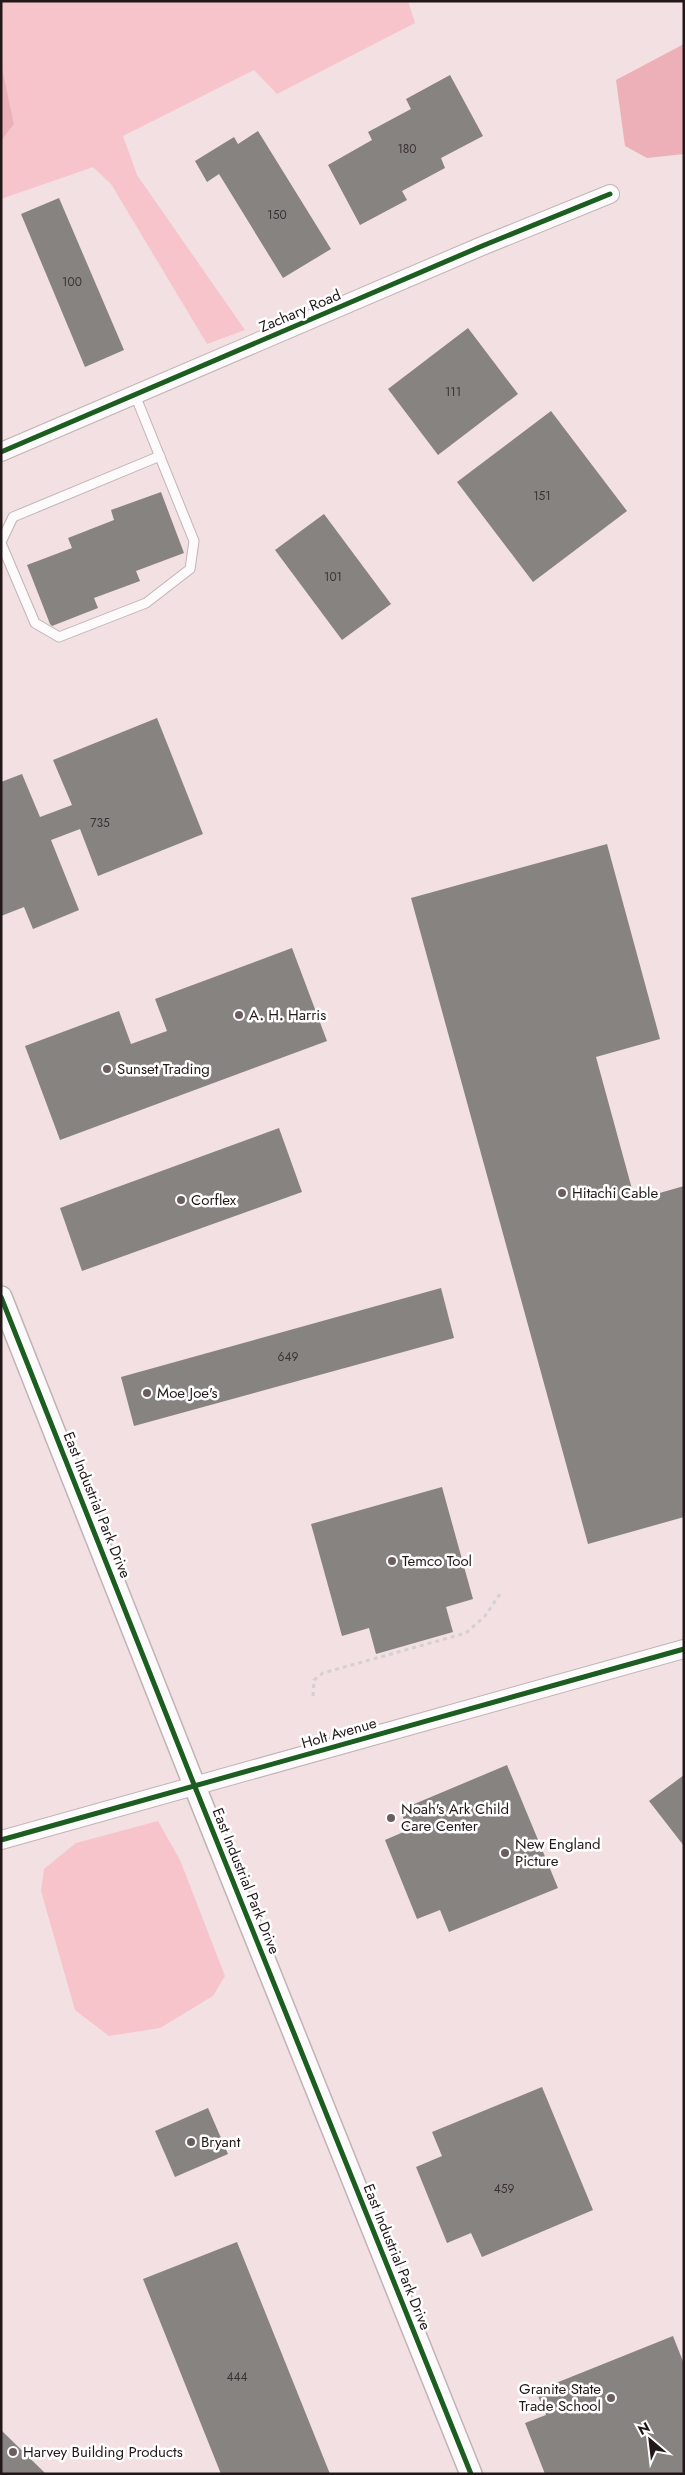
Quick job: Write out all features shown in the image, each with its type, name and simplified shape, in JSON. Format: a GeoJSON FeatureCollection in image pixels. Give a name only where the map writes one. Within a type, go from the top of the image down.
{"type":"FeatureCollection","features":[{"type":"Feature","properties":{"kind":"street","name":"Zachary Road"},"geometry":{"type":"LineString","coordinates":[[1,452],[610,194]]}},
{"type":"Feature","properties":{"kind":"street","name":"East Industrial Park Drive"},"geometry":{"type":"LineString","coordinates":[[1,1297],[195,1787],[471,2474]]}},
{"type":"Feature","properties":{"kind":"street","name":"Holt Avenue"},"geometry":{"type":"LineString","coordinates":[[1,1840],[684,1649]]}},
{"type":"Feature","properties":{"kind":"lane"},"geometry":{"type":"LineString","coordinates":[[134,395],[160,456],[194,541],[190,569],[146,603],[59,638],[35,623],[1,542],[13,517],[160,456]]}},
{"type":"Feature","properties":{"kind":"path"},"geometry":{"type":"LineString","coordinates":[[313,1696],[314,1680],[323,1673],[466,1632],[485,1616],[502,1591]]}},
{"type":"Feature","properties":{"kind":"shaded area"},"geometry":{"type":"Polygon","coordinates":[[[1,1],[408,1],[415,23],[277,94],[254,70],[123,136],[137,175],[245,330],[207,344],[111,184],[93,167],[1,199],[1,141],[14,124],[1,63],[1,1]]]}},
{"type":"Feature","properties":{"kind":"shaded area"},"geometry":{"type":"Polygon","coordinates":[[[684,44],[684,154],[647,158],[625,146],[616,80],[684,44]]]}},
{"type":"Feature","properties":{"kind":"shaded area"},"geometry":{"type":"Polygon","coordinates":[[[1,63],[14,124],[1,141],[1,63]]]}},
{"type":"Feature","properties":{"kind":"shaded area"},"geometry":{"type":"Polygon","coordinates":[[[158,1821],[180,1860],[225,1976],[213,1996],[160,2028],[109,2036],[75,2010],[41,1891],[44,1869],[76,1843],[158,1821]]]}},
{"type":"Feature","properties":{"kind":"building"},"geometry":{"type":"Polygon","coordinates":[[[450,75],[483,136],[441,158],[445,168],[402,191],[407,200],[360,225],[328,165],[372,140],[368,132],[411,109],[406,99],[450,75]]]}},
{"type":"Feature","properties":{"kind":"building"},"geometry":{"type":"Polygon","coordinates":[[[258,131],[331,249],[283,278],[219,174],[207,182],[195,161],[234,137],[238,144],[258,131]]]}},
{"type":"Feature","properties":{"kind":"building"},"geometry":{"type":"Polygon","coordinates":[[[59,198],[124,350],[85,367],[21,214],[59,198]]]}},
{"type":"Feature","properties":{"kind":"building"},"geometry":{"type":"Polygon","coordinates":[[[468,328],[518,394],[438,455],[388,389],[468,328]]]}},
{"type":"Feature","properties":{"kind":"building"},"geometry":{"type":"Polygon","coordinates":[[[551,411],[627,511],[533,582],[457,482],[551,411]]]}},
{"type":"Feature","properties":{"kind":"building"},"geometry":{"type":"Polygon","coordinates":[[[161,492],[184,553],[136,571],[140,581],[94,598],[98,608],[52,626],[27,565],[72,548],[68,538],[114,520],[111,510],[161,492]]]}},
{"type":"Feature","properties":{"kind":"building"},"geometry":{"type":"Polygon","coordinates":[[[324,514],[391,604],[342,640],[275,550],[324,514]]]}},
{"type":"Feature","properties":{"kind":"building"},"geometry":{"type":"Polygon","coordinates":[[[157,718],[203,834],[98,876],[80,829],[51,840],[79,910],[33,929],[24,907],[1,916],[1,782],[22,774],[40,817],[72,805],[53,760],[157,718]]]}},
{"type":"Feature","properties":{"kind":"building","name":"Hitachi Cable"},"geometry":{"type":"Polygon","coordinates":[[[607,844],[660,1039],[596,1057],[635,1200],[684,1186],[684,1517],[588,1544],[411,898],[607,844]]]}},
{"type":"Feature","properties":{"kind":"building"},"geometry":{"type":"Polygon","coordinates":[[[292,948],[327,1041],[60,1140],[25,1046],[119,1011],[131,1044],[167,1031],[155,999],[292,948]]]}},
{"type":"Feature","properties":{"kind":"building","name":"Corflex"},"geometry":{"type":"Polygon","coordinates":[[[279,1128],[302,1192],[82,1271],[60,1208],[279,1128]]]}},
{"type":"Feature","properties":{"kind":"building"},"geometry":{"type":"Polygon","coordinates":[[[441,1288],[454,1338],[134,1426],[121,1377],[441,1288]]]}},
{"type":"Feature","properties":{"kind":"building","name":"Temco Tool"},"geometry":{"type":"Polygon","coordinates":[[[442,1487],[473,1599],[446,1607],[453,1632],[376,1654],[369,1628],[342,1636],[311,1524],[442,1487]]]}},
{"type":"Feature","properties":{"kind":"building"},"geometry":{"type":"Polygon","coordinates":[[[507,1765],[558,1888],[449,1932],[440,1910],[417,1919],[385,1840],[408,1830],[400,1810],[507,1765]]]}},
{"type":"Feature","properties":{"kind":"building"},"geometry":{"type":"Polygon","coordinates":[[[684,1775],[684,1846],[649,1801],[684,1775]]]}},
{"type":"Feature","properties":{"kind":"building"},"geometry":{"type":"Polygon","coordinates":[[[542,2087],[593,2210],[482,2257],[471,2233],[447,2243],[416,2167],[442,2156],[432,2132],[542,2087]]]}},
{"type":"Feature","properties":{"kind":"building","name":"Bryant"},"geometry":{"type":"Polygon","coordinates":[[[208,2108],[228,2154],[175,2177],[155,2131],[208,2108]]]}},
{"type":"Feature","properties":{"kind":"building"},"geometry":{"type":"Polygon","coordinates":[[[237,2242],[330,2474],[221,2474],[143,2279],[237,2242]]]}},
{"type":"Feature","properties":{"kind":"building","name":"Granite State Trade School"},"geometry":{"type":"Polygon","coordinates":[[[673,2336],[684,2364],[684,2474],[545,2474],[525,2423],[546,2415],[536,2391],[673,2336]]]}},
{"type":"Feature","properties":{"kind":"building","name":"Harvey Building Products"},"geometry":{"type":"Polygon","coordinates":[[[1,2430],[46,2474],[1,2474],[1,2430]]]}},
{"type":"Feature","properties":{"kind":"cycle path"},"geometry":{"type":"LineString","coordinates":[[1,452],[482,246],[610,194]]}},
{"type":"Feature","properties":{"kind":"cycle path"},"geometry":{"type":"LineString","coordinates":[[1,1297],[195,1787],[471,2474]]}},
{"type":"Feature","properties":{"kind":"cycle path"},"geometry":{"type":"LineString","coordinates":[[1,1840],[684,1649]]}},
{"type":"Feature","properties":{"kind":"place","name":"A. H. Harris"},"geometry":{"type":"Point","coordinates":[239,1015]}},
{"type":"Feature","properties":{"kind":"place","name":"Sunset Trading"},"geometry":{"type":"Point","coordinates":[107,1069]}},
{"type":"Feature","properties":{"kind":"place","name":"Hitachi Cable"},"geometry":{"type":"Point","coordinates":[562,1193]}},
{"type":"Feature","properties":{"kind":"place","name":"Corflex"},"geometry":{"type":"Point","coordinates":[181,1200]}},
{"type":"Feature","properties":{"kind":"place","name":"Moe Joe's"},"geometry":{"type":"Point","coordinates":[147,1393]}},
{"type":"Feature","properties":{"kind":"place","name":"Temco Tool"},"geometry":{"type":"Point","coordinates":[392,1561]}},
{"type":"Feature","properties":{"kind":"place","name":"Noah's Ark Child Care Center"},"geometry":{"type":"Point","coordinates":[391,1818]}},
{"type":"Feature","properties":{"kind":"place","name":"New England Picture"},"geometry":{"type":"Point","coordinates":[505,1853]}},
{"type":"Feature","properties":{"kind":"place","name":"Bryant"},"geometry":{"type":"Point","coordinates":[191,2142]}},
{"type":"Feature","properties":{"kind":"place","name":"Granite State Trade School"},"geometry":{"type":"Point","coordinates":[611,2398]}},
{"type":"Feature","properties":{"kind":"place","name":"Harvey Building Products"},"geometry":{"type":"Point","coordinates":[13,2452]}}]}
